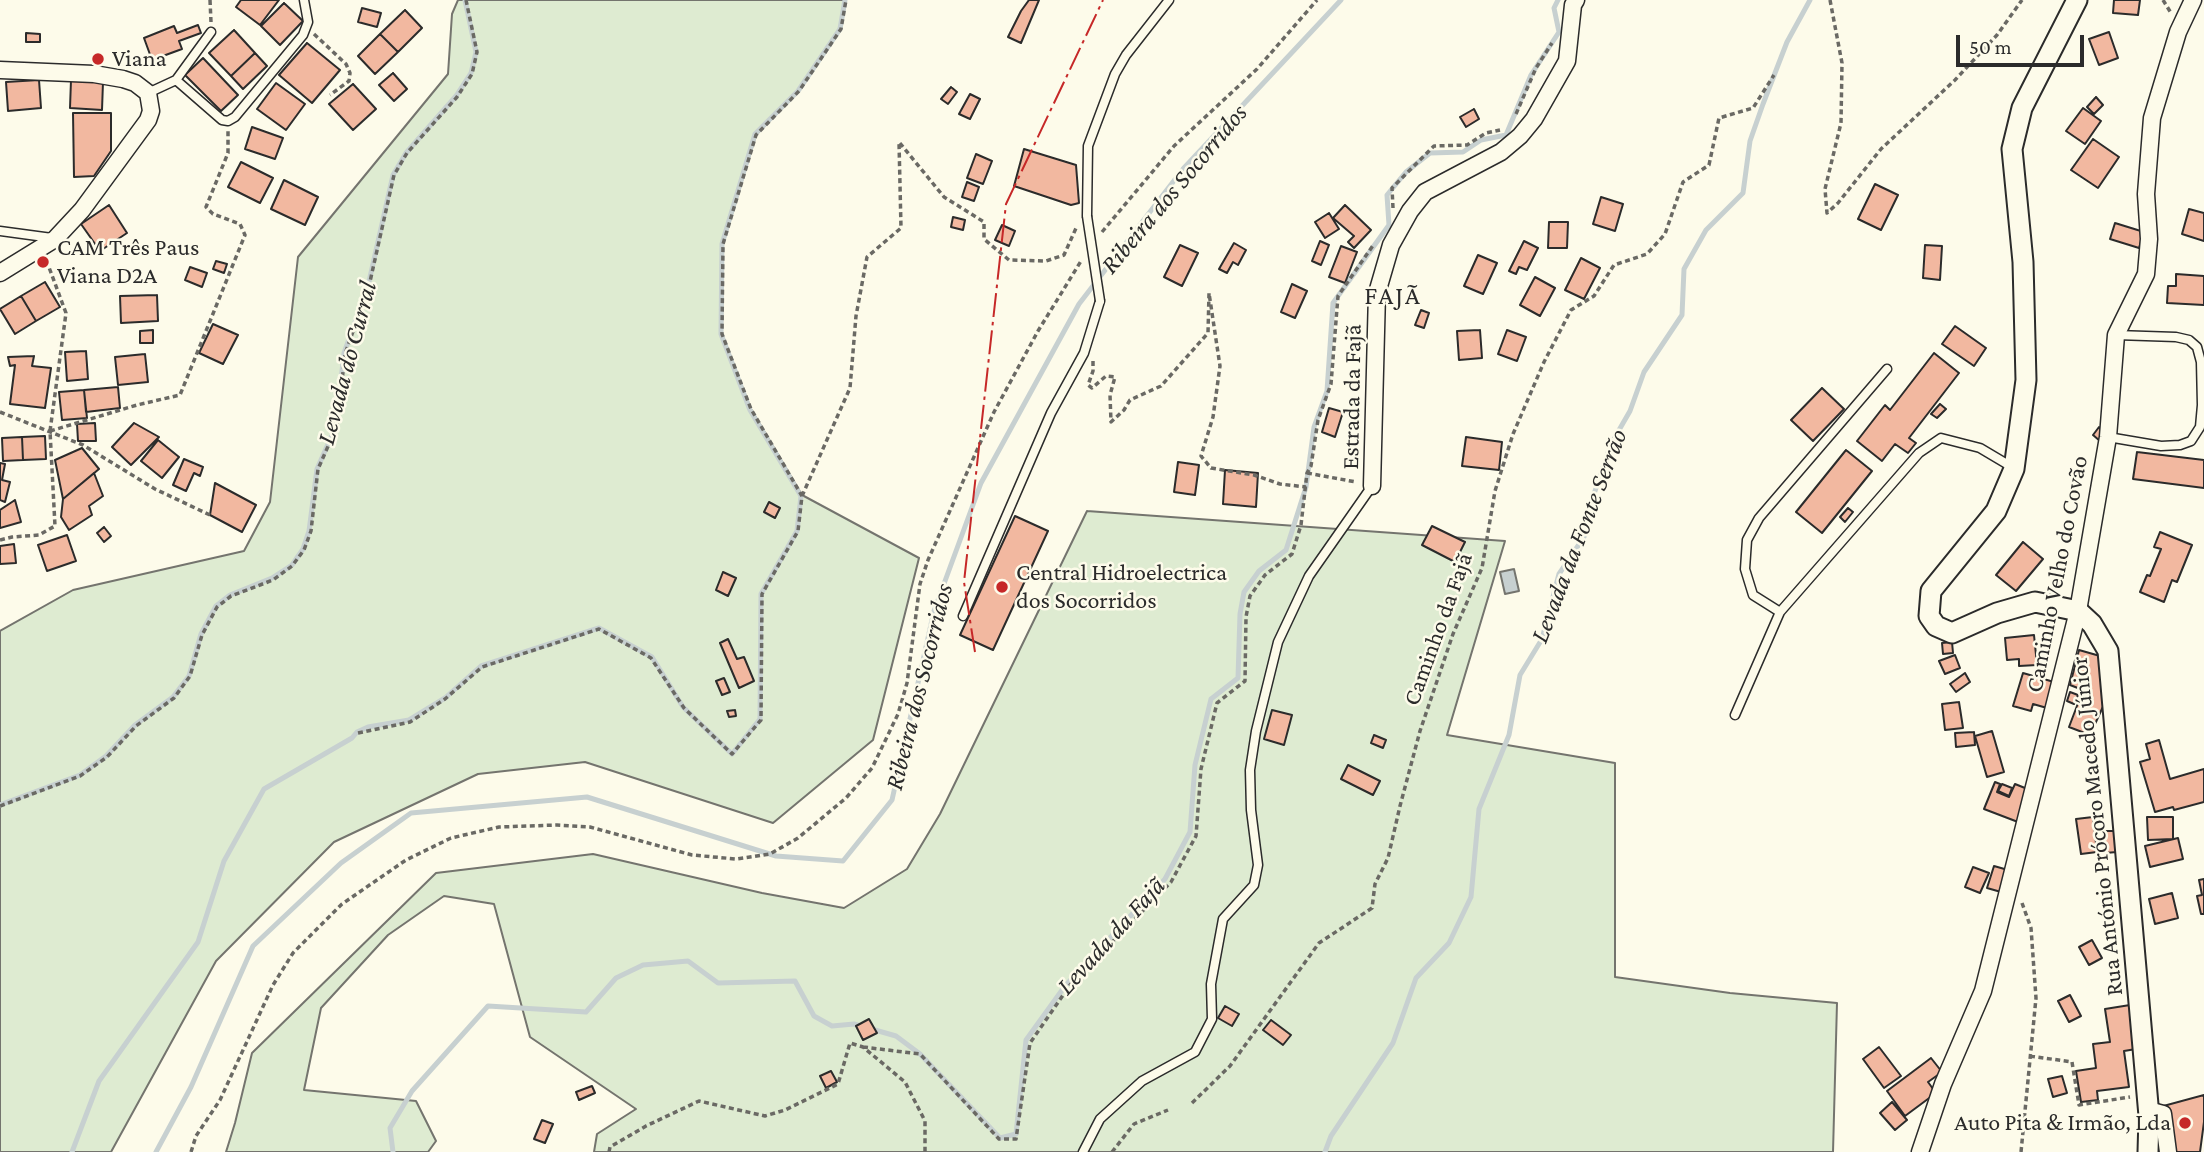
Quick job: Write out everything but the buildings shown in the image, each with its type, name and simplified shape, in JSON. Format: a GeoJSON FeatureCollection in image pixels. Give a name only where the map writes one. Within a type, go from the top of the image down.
{"type":"FeatureCollection","features":[{"type":"Feature","properties":{"kind":"street","name":"Estrada da Fajã"},"geometry":{"type":"LineString","coordinates":[[1372,486],[1377,293],[1391,245],[1410,211],[1425,192],[1501,152],[1520,136],[1534,119],[1567,61],[1576,0]]}},
{"type":"Feature","properties":{"kind":"street"},"geometry":{"type":"LineString","coordinates":[[2077,0],[2022,108],[2012,149],[2023,262],[2026,380],[2014,469],[1996,511],[1931,591],[1928,616],[1936,626],[1952,632],[1997,613],[2035,602],[2078,611]]}},
{"type":"Feature","properties":{"kind":"street","name":"Caminho Velho do Covão"},"geometry":{"type":"LineString","coordinates":[[1920,1152],[1943,1084],[1983,991],[2078,611],[2108,438],[2116,335],[2146,274],[2149,239],[2146,194],[2152,118],[2178,32],[2193,0]]}},
{"type":"Feature","properties":{"kind":"street"},"geometry":{"type":"LineString","coordinates":[[0,71],[94,74],[135,83],[148,93],[151,111],[148,120],[82,210],[48,243],[0,273]]}},
{"type":"Feature","properties":{"kind":"street","name":"Rua António Prócoro Macedo Júnior"},"geometry":{"type":"LineString","coordinates":[[2078,611],[2092,624],[2108,651],[2148,1110],[2148,1152]]}},
{"type":"Feature","properties":{"kind":"street"},"geometry":{"type":"LineString","coordinates":[[2148,1110],[2163,1114],[2168,1152]]}},
{"type":"Feature","properties":{"kind":"lane"},"geometry":{"type":"LineString","coordinates":[[176,80],[222,120],[228,121],[235,117],[307,29],[304,0]]}},
{"type":"Feature","properties":{"kind":"lane"},"geometry":{"type":"LineString","coordinates":[[963,616],[1051,413],[1084,353],[1100,301],[1087,216],[1088,146],[1115,74],[1126,55],[1170,0]]}},
{"type":"Feature","properties":{"kind":"lane"},"geometry":{"type":"LineString","coordinates":[[148,93],[176,80],[211,32]]}},
{"type":"Feature","properties":{"kind":"lane"},"geometry":{"type":"LineString","coordinates":[[0,231],[48,243]]}},
{"type":"Feature","properties":{"kind":"lane"},"geometry":{"type":"LineString","coordinates":[[2108,438],[2161,446],[2180,445],[2191,441],[2200,427],[2201,416],[2201,362],[2197,347],[2189,340],[2176,337],[2116,335]]}},
{"type":"Feature","properties":{"kind":"lane"},"geometry":{"type":"LineString","coordinates":[[1780,612],[1753,595],[1745,569],[1747,540],[1759,518],[1887,369]]}},
{"type":"Feature","properties":{"kind":"lane"},"geometry":{"type":"LineString","coordinates":[[1735,715],[1780,612],[1919,453],[1941,439],[1980,449],[2014,469]]}},
{"type":"Feature","properties":{"kind":"lane","name":"Estrada da Fajã"},"geometry":{"type":"LineString","coordinates":[[1083,1152],[1100,1119],[1142,1081],[1195,1052],[1212,1019],[1211,984],[1223,919],[1254,885],[1258,865],[1251,810],[1250,769],[1256,731],[1278,642],[1309,576],[1372,486]]}},
{"type":"Feature","properties":{"kind":"path"},"geometry":{"type":"LineString","coordinates":[[210,0],[211,32]]}},
{"type":"Feature","properties":{"kind":"path"},"geometry":{"type":"LineString","coordinates":[[0,806],[80,776],[107,757],[136,726],[174,698],[190,676],[202,635],[217,607],[231,596],[273,580],[292,566],[304,550],[311,531],[318,469],[337,426],[345,354],[369,286],[394,175],[407,153],[457,97],[472,74],[477,52],[466,0]]}},
{"type":"Feature","properties":{"kind":"path"},"geometry":{"type":"LineString","coordinates":[[802,496],[751,409],[722,334],[723,244],[756,135],[799,92],[841,29],[846,0]]}},
{"type":"Feature","properties":{"kind":"path"},"geometry":{"type":"LineString","coordinates":[[1096,240],[1174,146],[1256,69],[1317,0]]}},
{"type":"Feature","properties":{"kind":"path"},"geometry":{"type":"LineString","coordinates":[[1830,0],[1842,63],[1841,123],[1825,189],[1827,213],[1839,203],[1881,149],[1955,80],[1997,35],[2022,0]]}},
{"type":"Feature","properties":{"kind":"path"},"geometry":{"type":"LineString","coordinates":[[307,29],[346,64],[351,73],[349,81],[330,95]]}},
{"type":"Feature","properties":{"kind":"path","name":"Caminho da Fajã"},"geometry":{"type":"LineString","coordinates":[[1192,1103],[1230,1066],[1319,943],[1372,908],[1375,884],[1388,858],[1420,731],[1452,634],[1482,568],[1495,491],[1513,435],[1544,362],[1571,310],[1594,296],[1614,265],[1647,254],[1665,234],[1684,182],[1709,165],[1719,118],[1753,108],[1774,75]]}},
{"type":"Feature","properties":{"kind":"path"},"geometry":{"type":"LineString","coordinates":[[50,431],[180,395],[245,234],[240,224],[213,214],[206,206],[228,153],[228,121]]}},
{"type":"Feature","properties":{"kind":"path"},"geometry":{"type":"LineString","coordinates":[[358,733],[410,722],[445,699],[482,667],[599,629],[652,658],[684,708],[732,754],[761,720],[762,594],[798,531],[802,496],[850,388],[856,316],[867,257],[901,228],[899,142],[944,197],[984,222],[984,239],[1009,260],[1046,261],[1064,255],[1088,202]]}},
{"type":"Feature","properties":{"kind":"path"},"geometry":{"type":"LineString","coordinates":[[0,540],[39,535],[55,526],[50,431],[66,313],[48,243]]}},
{"type":"Feature","properties":{"kind":"path"},"geometry":{"type":"LineString","coordinates":[[191,1152],[196,1136],[220,1100],[273,985],[293,953],[342,904],[406,860],[451,838],[499,827],[558,825],[590,827],[691,855],[737,859],[759,856],[770,854],[798,838],[846,798],[872,768],[898,714],[907,683],[920,584],[928,560],[994,412],[1068,281],[1088,251]]}},
{"type":"Feature","properties":{"kind":"path"},"geometry":{"type":"LineString","coordinates":[[1084,353],[1094,362],[1088,385],[1092,388],[1106,376],[1115,377],[1110,396],[1111,422],[1130,400],[1161,386],[1208,332],[1209,293],[1220,366],[1213,417],[1201,456],[1211,468],[1254,475],[1280,484],[1306,487]]}},
{"type":"Feature","properties":{"kind":"path"},"geometry":{"type":"LineString","coordinates":[[0,412],[83,445],[155,489],[210,515]]}},
{"type":"Feature","properties":{"kind":"path"},"geometry":{"type":"LineString","coordinates":[[609,1152],[610,1147],[646,1126],[699,1101],[765,1116],[785,1110],[838,1084],[850,1043],[920,1054],[999,1139],[1016,1139],[1030,1043],[1070,985],[1171,882],[1196,836],[1201,769],[1217,703],[1245,681],[1246,617],[1250,596],[1265,575],[1292,554],[1301,525],[1307,473],[1372,486]]}},
{"type":"Feature","properties":{"kind":"path"},"geometry":{"type":"LineString","coordinates":[[2011,875],[2031,929],[2036,998],[2021,1152]]}},
{"type":"Feature","properties":{"kind":"path"},"geometry":{"type":"LineString","coordinates":[[863,1047],[905,1082],[925,1121],[925,1152]]}},
{"type":"Feature","properties":{"kind":"path"},"geometry":{"type":"LineString","coordinates":[[2030,1056],[2072,1062],[2079,1105],[2132,1096]]}},
{"type":"Feature","properties":{"kind":"path"},"geometry":{"type":"LineString","coordinates":[[1112,1152],[1133,1125],[1168,1110]]}},
{"type":"Feature","properties":{"kind":"green space"},"geometry":{"type":"Polygon","coordinates":[[[458,0],[846,0],[841,29],[799,91],[756,135],[723,244],[722,334],[751,409],[802,495],[919,558],[873,740],[773,823],[585,762],[478,774],[334,842],[216,961],[111,1152],[0,1152],[0,631],[73,590],[244,551],[270,502],[298,257],[448,74],[452,14],[458,0]]]}},
{"type":"Feature","properties":{"kind":"green space"},"geometry":{"type":"Polygon","coordinates":[[[1087,511],[1505,541],[1447,735],[1615,763],[1615,977],[1730,993],[1837,1003],[1833,1152],[594,1152],[597,1134],[636,1109],[530,1037],[494,904],[444,896],[388,935],[321,1008],[304,1090],[416,1101],[436,1141],[428,1152],[226,1152],[252,1053],[436,873],[593,854],[762,893],[844,908],[907,869],[940,814],[1087,511]]]}},
{"type":"Feature","properties":{"kind":"shaded area"},"geometry":{"type":"Polygon","coordinates":[[[1514,569],[1519,591],[1505,594],[1500,572],[1514,569]]]}},
{"type":"Feature","properties":{"kind":"waterway","name":"Levada do Curral"},"geometry":{"type":"LineString","coordinates":[[0,805],[80,775],[106,756],[135,725],[173,697],[189,676],[201,634],[216,606],[230,595],[272,578],[292,565],[303,549],[309,531],[317,469],[336,426],[344,353],[368,286],[393,175],[406,153],[456,96],[471,73],[476,52],[465,0]]}},
{"type":"Feature","properties":{"kind":"waterway"},"geometry":{"type":"LineString","coordinates":[[72,1152],[99,1081],[198,942],[224,861],[264,789],[352,738],[357,732],[368,727],[409,720],[445,698],[481,666],[599,628],[652,657],[683,707],[732,754],[760,719],[761,594],[797,531],[801,496],[750,410],[721,334],[722,244],[755,134],[798,91],[840,29],[845,0]]}},
{"type":"Feature","properties":{"kind":"waterway","name":"Ribeira dos Socorridos"},"geometry":{"type":"LineString","coordinates":[[156,1152],[191,1087],[253,946],[341,863],[411,813],[587,797],[776,856],[843,861],[892,800],[934,611],[981,483],[1079,304],[1183,169],[1341,0]]}},
{"type":"Feature","properties":{"kind":"waterway","name":"Levada da Fajã"},"geometry":{"type":"LineString","coordinates":[[393,1152],[390,1128],[412,1091],[488,1006],[586,1012],[616,978],[643,965],[688,961],[718,983],[795,981],[814,1016],[832,1026],[854,1024],[896,1036],[920,1054],[1000,1138],[1016,1134],[1026,1040],[1065,986],[1165,879],[1190,832],[1195,765],[1211,699],[1238,678],[1240,614],[1244,592],[1259,571],[1286,550],[1306,487],[1314,427],[1327,391],[1333,303],[1389,225],[1387,195],[1406,172],[1430,153],[1463,152],[1481,140],[1506,135],[1531,75],[1559,32],[1554,8],[1558,0]]}},
{"type":"Feature","properties":{"kind":"waterway","name":"Levada da Fonte Serrão"},"geometry":{"type":"LineString","coordinates":[[1325,1152],[1331,1136],[1393,1043],[1416,978],[1449,943],[1471,897],[1479,809],[1509,735],[1520,675],[1542,639],[1559,574],[1584,537],[1594,494],[1611,444],[1630,411],[1644,372],[1682,315],[1684,269],[1706,230],[1743,193],[1750,141],[1787,42],[1810,0]]}},
{"type":"Feature","properties":{"kind":"power"},"geometry":{"type":"LineString","coordinates":[[975,652],[964,582],[1006,204],[1103,0]]}},
{"type":"Feature","properties":{"kind":"place","name":"Viana"},"geometry":{"type":"Point","coordinates":[98,59]}},
{"type":"Feature","properties":{"kind":"place","name":"CAM Três Paus Viana D2A"},"geometry":{"type":"Point","coordinates":[43,262]}},
{"type":"Feature","properties":{"kind":"place","name":"Central Hidroelectrica dos Socorridos"},"geometry":{"type":"Point","coordinates":[1002,587]}},
{"type":"Feature","properties":{"kind":"place","name":"Auto Pita & Irmão, Lda"},"geometry":{"type":"Point","coordinates":[2185,1123]}},
{"type":"Feature","properties":{"kind":"district","name":"FAJÃ"},"geometry":{"type":"Point","coordinates":[1393,296]}}]}
